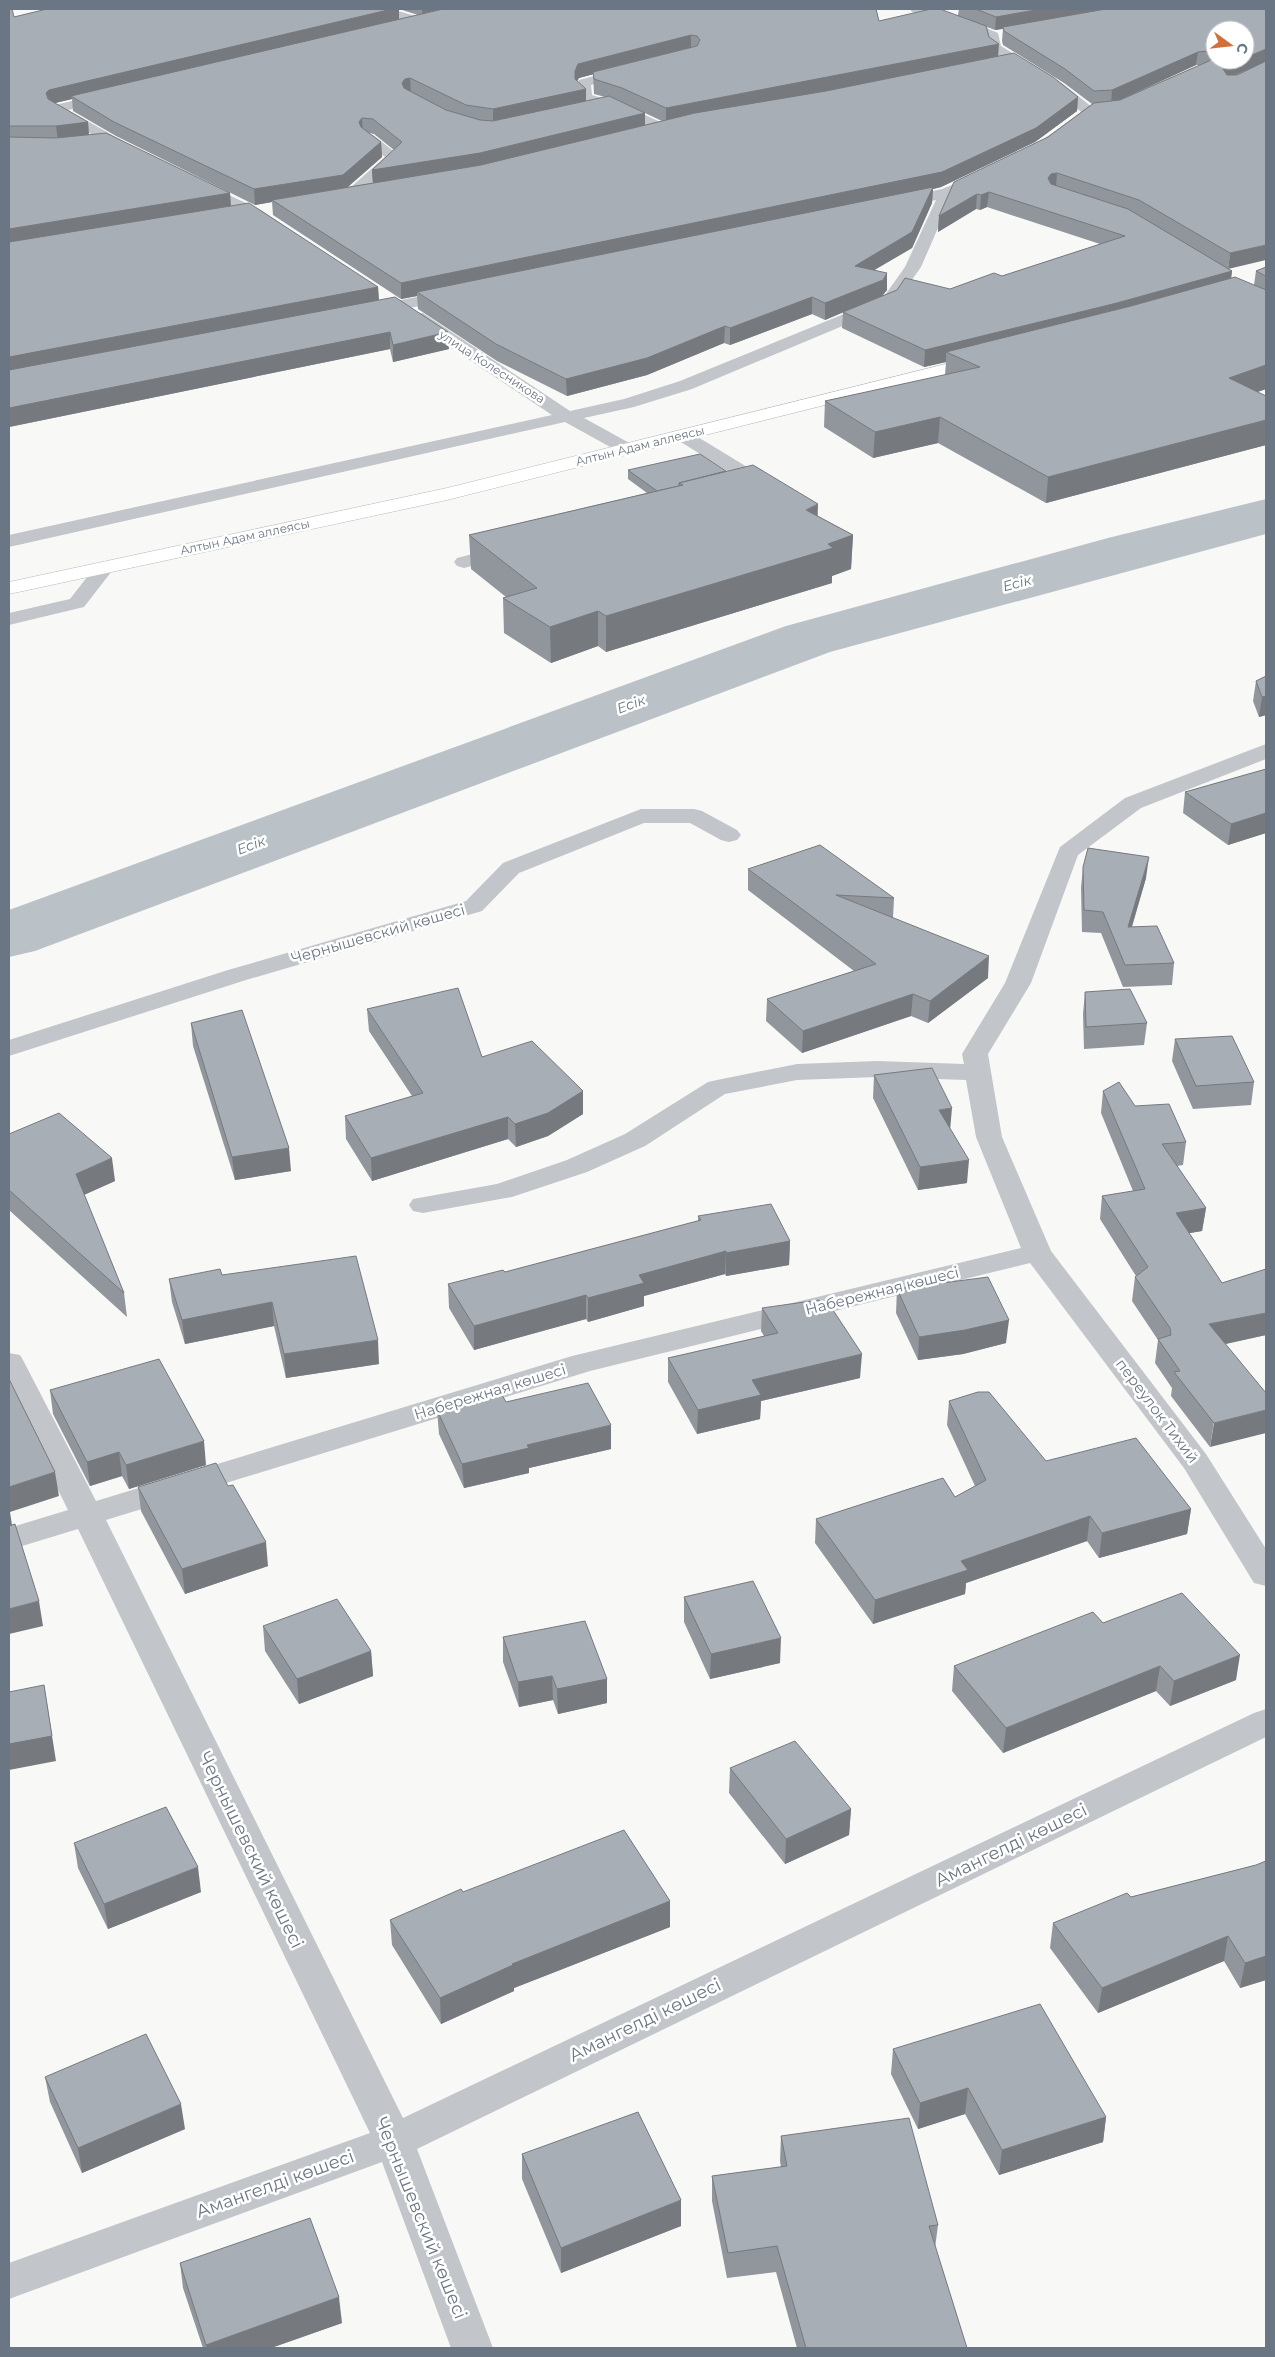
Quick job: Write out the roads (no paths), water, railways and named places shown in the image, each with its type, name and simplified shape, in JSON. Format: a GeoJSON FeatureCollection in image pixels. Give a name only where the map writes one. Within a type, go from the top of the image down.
{"type":"FeatureCollection","features":[{"type":"Feature","properties":{"kind":"main road","name":"Алтын Адам аллеясы"},"geometry":{"type":"LineString","coordinates":[[9,588],[447,494],[998,356]]}},
{"type":"Feature","properties":{"kind":"street"},"geometry":{"type":"LineString","coordinates":[[378,9],[421,22]]}},
{"type":"Feature","properties":{"kind":"street"},"geometry":{"type":"LineString","coordinates":[[916,9],[998,35],[995,48],[1013,61],[1058,86],[1089,111]]}},
{"type":"Feature","properties":{"kind":"street"},"geometry":{"type":"LineString","coordinates":[[392,29],[439,17]]}},
{"type":"Feature","properties":{"kind":"street"},"geometry":{"type":"LineString","coordinates":[[994,65],[1013,61]]}},
{"type":"Feature","properties":{"kind":"street"},"geometry":{"type":"LineString","coordinates":[[639,68],[584,83],[585,97],[609,105],[664,129]]}},
{"type":"Feature","properties":{"kind":"street"},"geometry":{"type":"LineString","coordinates":[[123,93],[56,109],[110,141],[144,158]]}},
{"type":"Feature","properties":{"kind":"street"},"geometry":{"type":"LineString","coordinates":[[1075,121],[1089,111],[1113,110],[1131,102]]}},
{"type":"Feature","properties":{"kind":"street"},"geometry":{"type":"LineString","coordinates":[[577,110],[609,105]]}},
{"type":"Feature","properties":{"kind":"street"},"geometry":{"type":"LineString","coordinates":[[644,134],[679,126]]}},
{"type":"Feature","properties":{"kind":"street"},"geometry":{"type":"LineString","coordinates":[[348,197],[394,157],[368,138]]}},
{"type":"Feature","properties":{"kind":"street"},"geometry":{"type":"LineString","coordinates":[[84,144],[110,141]]}},
{"type":"Feature","properties":{"kind":"street"},"geometry":{"type":"LineString","coordinates":[[877,207],[946,194],[995,171]]}},
{"type":"Feature","properties":{"kind":"street"},"geometry":{"type":"LineString","coordinates":[[188,179],[256,213],[288,233]]}},
{"type":"Feature","properties":{"kind":"street"},"geometry":{"type":"LineString","coordinates":[[330,200],[377,192]]}},
{"type":"Feature","properties":{"kind":"street"},"geometry":{"type":"LineString","coordinates":[[9,541],[568,417],[628,403],[686,385],[889,301],[913,267],[946,194]]}},
{"type":"Feature","properties":{"kind":"street"},"geometry":{"type":"LineString","coordinates":[[227,218],[275,210]]}},
{"type":"Feature","properties":{"kind":"street"},"geometry":{"type":"LineString","coordinates":[[350,315],[468,292]]}},
{"type":"Feature","properties":{"kind":"street","name":"улица Колесникова"},"geometry":{"type":"LineString","coordinates":[[384,295],[568,417],[627,449]]}},
{"type":"Feature","properties":{"kind":"street"},"geometry":{"type":"LineString","coordinates":[[682,435],[782,497]]}},
{"type":"Feature","properties":{"kind":"street"},"geometry":{"type":"LineString","coordinates":[[738,494],[766,486]]}},
{"type":"Feature","properties":{"kind":"street"},"geometry":{"type":"LineString","coordinates":[[464,562],[521,548]]}},
{"type":"Feature","properties":{"kind":"street"},"geometry":{"type":"LineString","coordinates":[[9,619],[77,603],[105,567]]}},
{"type":"Feature","properties":{"kind":"street"},"geometry":{"type":"LineString","coordinates":[[1037,1253],[989,1137],[975,1054],[1018,983],[1068,852],[1133,803],[1266,751]]}},
{"type":"Feature","properties":{"kind":"street","name":"Чернышевский көшесі"},"geometry":{"type":"LineString","coordinates":[[9,1048],[236,975],[474,906],[511,868],[642,816],[694,816],[729,835]]}},
{"type":"Feature","properties":{"kind":"street"},"geometry":{"type":"LineString","coordinates":[[423,1205],[502,1191],[577,1166],[636,1140],[717,1088],[797,1072],[877,1069],[978,1072]]}},
{"type":"Feature","properties":{"kind":"street","name":"Набережная көшесі"},"geometry":{"type":"LineString","coordinates":[[9,1539],[582,1363],[1037,1253]]}},
{"type":"Feature","properties":{"kind":"street","name":"переулок Тихий"},"geometry":{"type":"LineString","coordinates":[[1037,1253],[1195,1461],[1266,1575]]}},
{"type":"Feature","properties":{"kind":"street","name":"Чернышевский көшесі"},"geometry":{"type":"LineString","coordinates":[[9,1362],[87,1515],[394,2141],[472,2348]]}},
{"type":"Feature","properties":{"kind":"street","name":"Амангелді көшесі"},"geometry":{"type":"LineString","coordinates":[[9,2281],[394,2141],[1266,1722]]}},
{"type":"Feature","properties":{"kind":"waterway","name":"Есік"},"geometry":{"type":"LineString","coordinates":[[9,935],[808,639],[1129,551],[1266,516]]}}]}
